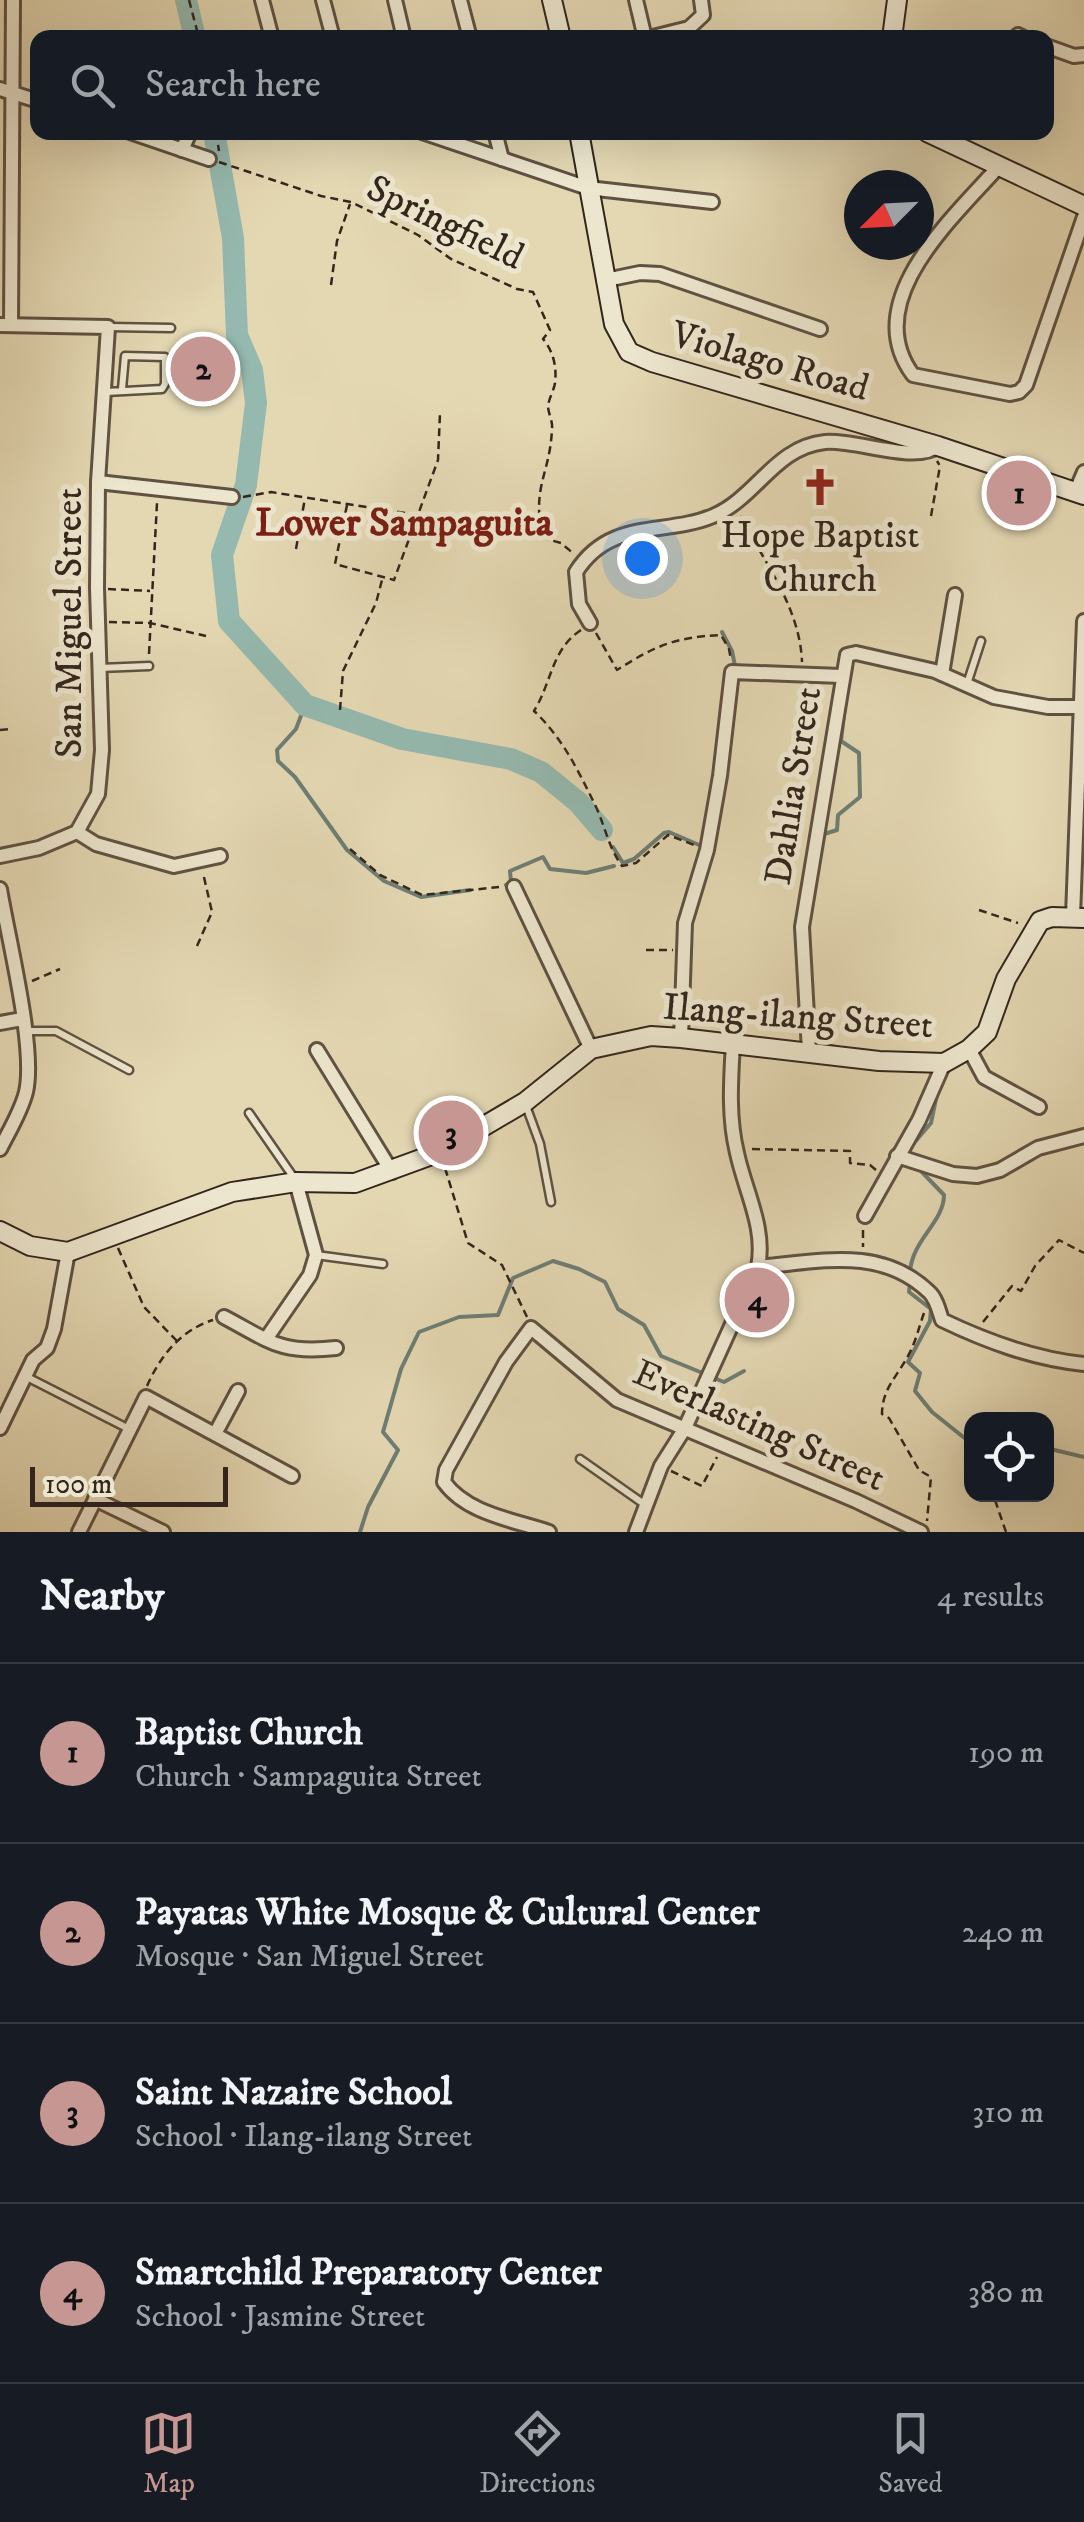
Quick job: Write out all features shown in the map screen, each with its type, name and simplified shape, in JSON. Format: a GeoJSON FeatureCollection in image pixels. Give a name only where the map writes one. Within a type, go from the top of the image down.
{"type":"FeatureCollection","features":[{"type":"Feature","properties":{"kind":"street"},"geometry":{"type":"LineString","coordinates":[[14,0],[7,91],[5,325],[108,327]]}},
{"type":"Feature","properties":{"kind":"street"},"geometry":{"type":"LineString","coordinates":[[262,0],[270,30]]}},
{"type":"Feature","properties":{"kind":"street"},"geometry":{"type":"LineString","coordinates":[[323,0],[331,30]]}},
{"type":"Feature","properties":{"kind":"street"},"geometry":{"type":"LineString","coordinates":[[394,0],[402,30]]}},
{"type":"Feature","properties":{"kind":"street"},"geometry":{"type":"LineString","coordinates":[[460,0],[468,30]]}},
{"type":"Feature","properties":{"kind":"street"},"geometry":{"type":"LineString","coordinates":[[552,0],[559,30]]}},
{"type":"Feature","properties":{"kind":"street"},"geometry":{"type":"LineString","coordinates":[[636,0],[645,30]]}},
{"type":"Feature","properties":{"kind":"street"},"geometry":{"type":"LineString","coordinates":[[681,30],[700,22],[704,16],[701,0]]}},
{"type":"Feature","properties":{"kind":"street"},"geometry":{"type":"LineString","coordinates":[[893,30],[897,0]]}},
{"type":"Feature","properties":{"kind":"street"},"geometry":{"type":"LineString","coordinates":[[1054,49],[1074,56],[1084,54]]}},
{"type":"Feature","properties":{"kind":"street"},"geometry":{"type":"LineString","coordinates":[[153,140],[215,161]]}},
{"type":"Feature","properties":{"kind":"street"},"geometry":{"type":"LineString","coordinates":[[182,150],[186,140]]}},
{"type":"Feature","properties":{"kind":"street"},"geometry":{"type":"LineString","coordinates":[[447,140],[588,188],[712,202]]}},
{"type":"Feature","properties":{"kind":"street"},"geometry":{"type":"LineString","coordinates":[[497,140],[502,159]]}},
{"type":"Feature","properties":{"kind":"street","name":"Violago Road"},"geometry":{"type":"LineString","coordinates":[[580,140],[616,332],[634,355],[1080,494]]}},
{"type":"Feature","properties":{"kind":"street"},"geometry":{"type":"LineString","coordinates":[[945,140],[1000,165],[1082,206],[1026,385],[1020,392],[1010,394],[913,375],[896,344],[900,304],[911,272],[1000,165]]}},
{"type":"Feature","properties":{"kind":"street"},"geometry":{"type":"LineString","coordinates":[[606,280],[640,273],[660,274],[820,329]]}},
{"type":"Feature","properties":{"kind":"street","name":"San Miguel Street"},"geometry":{"type":"LineString","coordinates":[[77,832],[98,794],[101,774],[96,588],[108,327]]}},
{"type":"Feature","properties":{"kind":"street"},"geometry":{"type":"LineString","coordinates":[[590,623],[580,604],[576,572],[596,548],[646,528],[709,518],[734,506],[788,453],[826,442],[916,452],[935,448]]}},
{"type":"Feature","properties":{"kind":"street"},"geometry":{"type":"LineString","coordinates":[[1080,494],[1084,472]]}},
{"type":"Feature","properties":{"kind":"street"},"geometry":{"type":"LineString","coordinates":[[98,482],[232,497]]}},
{"type":"Feature","properties":{"kind":"street"},"geometry":{"type":"LineString","coordinates":[[942,674],[956,596]]}},
{"type":"Feature","properties":{"kind":"street"},"geometry":{"type":"LineString","coordinates":[[1034,928],[1052,917],[1078,917],[1084,621]]}},
{"type":"Feature","properties":{"kind":"street","name":"Dahlia Street"},"geometry":{"type":"LineString","coordinates":[[809,1051],[802,927],[809,875],[824,814],[846,657],[856,652],[942,674],[994,697],[1048,707],[1082,707]]}},
{"type":"Feature","properties":{"kind":"street"},"geometry":{"type":"LineString","coordinates":[[682,1038],[685,923],[708,850],[732,672],[842,676]]}},
{"type":"Feature","properties":{"kind":"street"},"geometry":{"type":"LineString","coordinates":[[0,856],[39,848],[77,832],[96,844],[174,866],[220,856]]}},
{"type":"Feature","properties":{"kind":"street"},"geometry":{"type":"LineString","coordinates":[[514,887],[592,1049]]}},
{"type":"Feature","properties":{"kind":"street"},"geometry":{"type":"LineString","coordinates":[[0,889],[24,1026],[28,1082],[23,1103],[4,1130],[0,1149]]}},
{"type":"Feature","properties":{"kind":"street","name":"Ilang-ilang Street"},"geometry":{"type":"LineString","coordinates":[[68,1252],[232,1192],[296,1182],[354,1183],[392,1172],[440,1152],[525,1102],[592,1049],[651,1036],[733,1042],[878,1061],[944,1063],[969,1049],[987,1032],[1006,979],[1034,928]]}},
{"type":"Feature","properties":{"kind":"street"},"geometry":{"type":"LineString","coordinates":[[0,1023],[24,1026]]}},
{"type":"Feature","properties":{"kind":"street"},"geometry":{"type":"LineString","coordinates":[[636,1532],[661,1466],[685,1428],[758,1267],[762,1247],[736,1149],[730,1099],[733,1042]]}},
{"type":"Feature","properties":{"kind":"street"},"geometry":{"type":"LineString","coordinates":[[969,1049],[984,1077],[1039,1107]]}},
{"type":"Feature","properties":{"kind":"street"},"geometry":{"type":"LineString","coordinates":[[316,1050],[392,1172]]}},
{"type":"Feature","properties":{"kind":"street"},"geometry":{"type":"LineString","coordinates":[[865,1216],[902,1158],[944,1063]]}},
{"type":"Feature","properties":{"kind":"street"},"geometry":{"type":"LineString","coordinates":[[902,1158],[953,1174],[977,1176],[1000,1170],[1038,1148],[1084,1136]]}},
{"type":"Feature","properties":{"kind":"street"},"geometry":{"type":"LineString","coordinates":[[266,1339],[310,1275],[316,1255],[296,1182]]}},
{"type":"Feature","properties":{"kind":"street"},"geometry":{"type":"LineString","coordinates":[[0,1231],[30,1246],[68,1252],[47,1348],[33,1360],[0,1428]]}},
{"type":"Feature","properties":{"kind":"street"},"geometry":{"type":"LineString","coordinates":[[758,1267],[864,1258],[932,1293],[942,1320],[973,1335],[1047,1360],[1084,1364]]}},
{"type":"Feature","properties":{"kind":"street"},"geometry":{"type":"LineString","coordinates":[[224,1317],[286,1349],[336,1348]]}},
{"type":"Feature","properties":{"kind":"street"},"geometry":{"type":"LineString","coordinates":[[532,1328],[506,1362],[446,1470],[444,1482],[451,1492],[494,1516],[549,1532]]}},
{"type":"Feature","properties":{"kind":"street","name":"Everlasting Street"},"geometry":{"type":"LineString","coordinates":[[532,1328],[617,1400],[923,1532]]}},
{"type":"Feature","properties":{"kind":"street"},"geometry":{"type":"LineString","coordinates":[[215,1434],[238,1391]]}},
{"type":"Feature","properties":{"kind":"street"},"geometry":{"type":"LineString","coordinates":[[79,1532],[146,1397],[292,1476]]}},
{"type":"Feature","properties":{"kind":"street"},"geometry":{"type":"LineString","coordinates":[[95,1500],[163,1532]]}},
{"type":"Feature","properties":{"kind":"street"},"geometry":{"type":"LineString","coordinates":[[488,1532],[494,1516]]}},
{"type":"Feature","properties":{"kind":"lane"},"geometry":{"type":"LineString","coordinates":[[108,327],[171,328]]}},
{"type":"Feature","properties":{"kind":"lane"},"geometry":{"type":"LineString","coordinates":[[104,393],[162,388],[165,358],[124,356],[122,389]]}},
{"type":"Feature","properties":{"kind":"lane"},"geometry":{"type":"LineString","coordinates":[[967,685],[981,642]]}},
{"type":"Feature","properties":{"kind":"lane"},"geometry":{"type":"LineString","coordinates":[[99,668],[149,666]]}},
{"type":"Feature","properties":{"kind":"lane"},"geometry":{"type":"LineString","coordinates":[[24,1026],[56,1031],[129,1070]]}},
{"type":"Feature","properties":{"kind":"lane"},"geometry":{"type":"LineString","coordinates":[[525,1102],[540,1144],[551,1202]]}},
{"type":"Feature","properties":{"kind":"lane"},"geometry":{"type":"LineString","coordinates":[[249,1113],[296,1182]]}},
{"type":"Feature","properties":{"kind":"lane"},"geometry":{"type":"LineString","coordinates":[[316,1255],[383,1264]]}},
{"type":"Feature","properties":{"kind":"lane"},"geometry":{"type":"LineString","coordinates":[[25,1376],[130,1430]]}},
{"type":"Feature","properties":{"kind":"lane"},"geometry":{"type":"LineString","coordinates":[[580,1460],[646,1505]]}},
{"type":"Feature","properties":{"kind":"path"},"geometry":{"type":"LineString","coordinates":[[189,0],[197,30]]}},
{"type":"Feature","properties":{"kind":"path"},"geometry":{"type":"LineString","coordinates":[[215,161],[216,140]]}},
{"type":"Feature","properties":{"kind":"path","name":"Springfield"},"geometry":{"type":"LineString","coordinates":[[215,161],[351,202],[418,235],[452,259],[517,289],[533,292],[550,330],[543,338],[552,349],[555,383],[548,406],[553,424],[549,456],[536,510],[543,538],[561,543],[583,562]]}},
{"type":"Feature","properties":{"kind":"path"},"geometry":{"type":"LineString","coordinates":[[331,285],[337,241],[351,202]]}},
{"type":"Feature","properties":{"kind":"path"},"geometry":{"type":"LineString","coordinates":[[347,505],[335,564],[394,580],[438,460],[440,413]]}},
{"type":"Feature","properties":{"kind":"path"},"geometry":{"type":"LineString","coordinates":[[930,516],[940,466],[935,448]]}},
{"type":"Feature","properties":{"kind":"path"},"geometry":{"type":"LineString","coordinates":[[149,666],[157,488]]}},
{"type":"Feature","properties":{"kind":"path"},"geometry":{"type":"LineString","coordinates":[[247,498],[272,492],[417,515]]}},
{"type":"Feature","properties":{"kind":"path"},"geometry":{"type":"LineString","coordinates":[[296,549],[305,498]]}},
{"type":"Feature","properties":{"kind":"path"},"geometry":{"type":"LineString","coordinates":[[734,506],[794,614],[801,640],[802,674]]}},
{"type":"Feature","properties":{"kind":"path"},"geometry":{"type":"LineString","coordinates":[[340,710],[343,671],[376,603],[383,577]]}},
{"type":"Feature","properties":{"kind":"path"},"geometry":{"type":"LineString","coordinates":[[96,588],[152,592]]}},
{"type":"Feature","properties":{"kind":"path"},"geometry":{"type":"LineString","coordinates":[[98,622],[150,624],[206,636]]}},
{"type":"Feature","properties":{"kind":"path"},"geometry":{"type":"LineString","coordinates":[[708,850],[668,835],[636,862],[622,866],[609,847],[584,776],[554,729],[534,711],[546,692],[564,640],[590,623],[618,670],[655,646],[696,636],[721,635],[729,649],[732,672]]}},
{"type":"Feature","properties":{"kind":"path"},"geometry":{"type":"LineString","coordinates":[[0,730],[12,729]]}},
{"type":"Feature","properties":{"kind":"path"},"geometry":{"type":"LineString","coordinates":[[350,850],[380,875],[422,895],[514,887]]}},
{"type":"Feature","properties":{"kind":"path"},"geometry":{"type":"LineString","coordinates":[[197,946],[212,912],[200,862]]}},
{"type":"Feature","properties":{"kind":"path"},"geometry":{"type":"LineString","coordinates":[[979,910],[1034,928]]}},
{"type":"Feature","properties":{"kind":"path"},"geometry":{"type":"LineString","coordinates":[[646,950],[684,950]]}},
{"type":"Feature","properties":{"kind":"path"},"geometry":{"type":"LineString","coordinates":[[17,988],[60,970]]}},
{"type":"Feature","properties":{"kind":"path"},"geometry":{"type":"LineString","coordinates":[[736,1149],[850,1151],[850,1162],[870,1165],[887,1178]]}},
{"type":"Feature","properties":{"kind":"path"},"geometry":{"type":"LineString","coordinates":[[440,1152],[468,1244],[502,1265],[532,1328]]}},
{"type":"Feature","properties":{"kind":"path"},"geometry":{"type":"LineString","coordinates":[[864,1258],[865,1216]]}},
{"type":"Feature","properties":{"kind":"path"},"geometry":{"type":"LineString","coordinates":[[114,1237],[144,1308],[177,1341]]}},
{"type":"Feature","properties":{"kind":"path"},"geometry":{"type":"LineString","coordinates":[[973,1335],[1012,1286],[1022,1291],[1035,1266],[1058,1240],[1084,1253]]}},
{"type":"Feature","properties":{"kind":"path"},"geometry":{"type":"LineString","coordinates":[[923,1532],[931,1477],[919,1470],[889,1418],[882,1414],[882,1408],[883,1397],[911,1350],[926,1308]]}},
{"type":"Feature","properties":{"kind":"path"},"geometry":{"type":"LineString","coordinates":[[146,1397],[148,1382],[177,1341],[191,1327],[224,1317]]}},
{"type":"Feature","properties":{"kind":"path"},"geometry":{"type":"LineString","coordinates":[[661,1466],[702,1486],[723,1445]]}},
{"type":"Feature","properties":{"kind":"path"},"geometry":{"type":"LineString","coordinates":[[996,1502],[1006,1532]]}},
{"type":"Feature","properties":{"kind":"waterway"},"geometry":{"type":"LineString","coordinates":[[186,0],[193,30]]}},
{"type":"Feature","properties":{"kind":"waterway"},"geometry":{"type":"LineString","coordinates":[[215,140],[233,238],[237,335],[252,370],[256,403],[246,485],[222,555],[229,621],[305,705],[402,739],[511,759],[541,772],[578,802],[602,830]]}},
{"type":"Feature","properties":{"kind":"waterway"},"geometry":{"type":"LineString","coordinates":[[722,632],[735,666]]}},
{"type":"Feature","properties":{"kind":"waterway"},"geometry":{"type":"LineString","coordinates":[[821,835],[837,830],[838,815],[860,797],[859,753],[841,741],[849,671]]}},
{"type":"Feature","properties":{"kind":"waterway"},"geometry":{"type":"LineString","coordinates":[[305,705],[296,729],[277,750],[278,761],[295,777],[347,850],[384,881],[421,897],[470,890]]}},
{"type":"Feature","properties":{"kind":"waterway"},"geometry":{"type":"LineString","coordinates":[[613,847],[623,863],[669,832],[706,848]]}},
{"type":"Feature","properties":{"kind":"waterway"},"geometry":{"type":"LineString","coordinates":[[506,885],[511,882],[510,871],[543,857],[550,869],[586,873],[614,866]]}},
{"type":"Feature","properties":{"kind":"waterway"},"geometry":{"type":"LineString","coordinates":[[811,1042],[840,1048]]}},
{"type":"Feature","properties":{"kind":"waterway"},"geometry":{"type":"LineString","coordinates":[[908,1150],[931,1123],[937,1094]]}},
{"type":"Feature","properties":{"kind":"waterway"},"geometry":{"type":"LineString","coordinates":[[910,1272],[916,1250],[939,1214],[944,1195],[920,1170],[911,1167]]}},
{"type":"Feature","properties":{"kind":"waterway"},"geometry":{"type":"LineString","coordinates":[[360,1532],[368,1507],[398,1450],[383,1432],[401,1369],[419,1332],[459,1317],[498,1315],[513,1278],[553,1261],[579,1269],[605,1282],[618,1309],[644,1325],[661,1356],[705,1374]]}},
{"type":"Feature","properties":{"kind":"waterway"},"geometry":{"type":"LineString","coordinates":[[910,1282],[909,1292],[931,1309],[930,1321],[908,1362],[920,1373],[915,1391],[932,1412],[964,1438]]}},
{"type":"Feature","properties":{"kind":"waterway"},"geometry":{"type":"LineString","coordinates":[[714,1378],[724,1382],[744,1371]]}},
{"type":"Feature","properties":{"kind":"waterway"},"geometry":{"type":"LineString","coordinates":[[1054,1450],[1084,1457]]}},
{"type":"Feature","properties":{"kind":"place","name":"Payatas White Mosque & Cultural Center"},"geometry":{"type":"Point","coordinates":[203,369]}},
{"type":"Feature","properties":{"kind":"place","name":"Hope Baptist Church"},"geometry":{"type":"Point","coordinates":[820,487]}},
{"type":"Feature","properties":{"kind":"place","name":"Baptist Church"},"geometry":{"type":"Point","coordinates":[1019,493]}},
{"type":"Feature","properties":{"kind":"place","name":"Saint Nazaire School"},"geometry":{"type":"Point","coordinates":[451,1133]}},
{"type":"Feature","properties":{"kind":"place","name":"Smartchild Preparatory Center"},"geometry":{"type":"Point","coordinates":[757,1300]}},
{"type":"Feature","properties":{"kind":"district","name":"Lower Sampaguita"},"geometry":{"type":"Point","coordinates":[404,524]}}]}
